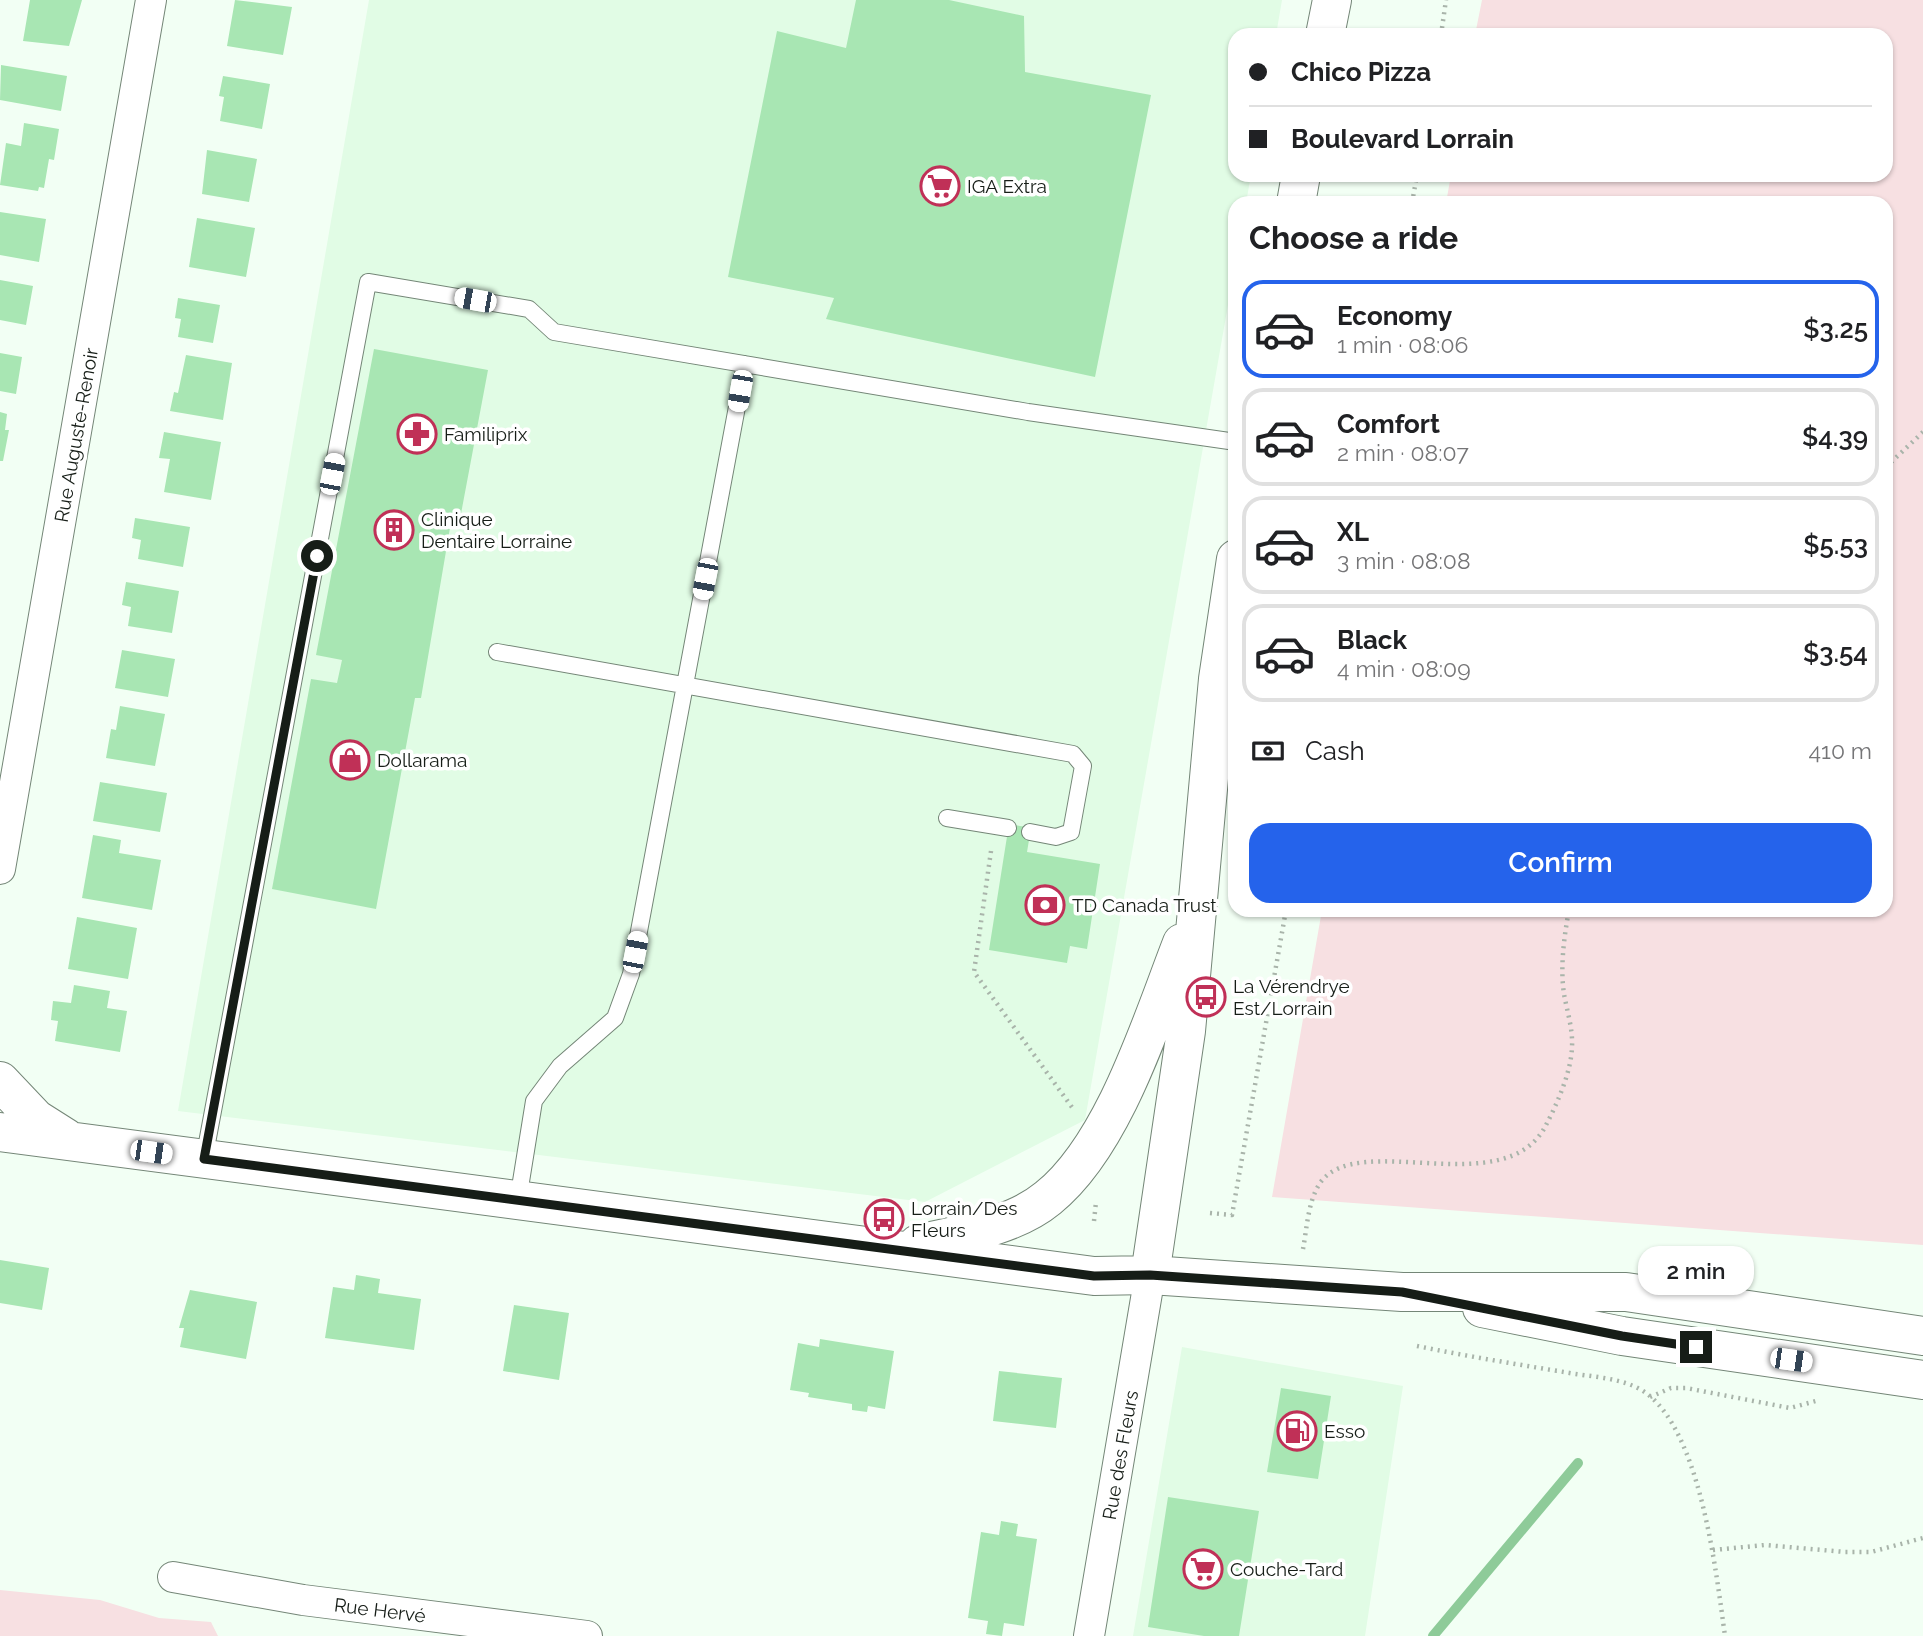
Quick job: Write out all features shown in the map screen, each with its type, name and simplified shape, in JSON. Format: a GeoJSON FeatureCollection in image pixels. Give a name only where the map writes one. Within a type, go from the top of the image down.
{"type":"FeatureCollection","features":[{"type":"Feature","properties":{"kind":"main road"},"geometry":{"type":"LineString","coordinates":[[1326,28],[1332,0]]}},
{"type":"Feature","properties":{"kind":"main road"},"geometry":{"type":"LineString","coordinates":[[1150,1275],[1186,1031],[1218,678],[1228,612]]}},
{"type":"Feature","properties":{"kind":"main road"},"geometry":{"type":"LineString","coordinates":[[892,1250],[977,1230],[1038,1204],[1069,1178],[1096,1139],[1140,1050],[1197,906]]}},
{"type":"Feature","properties":{"kind":"main road"},"geometry":{"type":"LineString","coordinates":[[0,1081],[12,1098],[36,1119],[71,1141]]}},
{"type":"Feature","properties":{"kind":"main road"},"geometry":{"type":"LineString","coordinates":[[0,1132],[1094,1276],[1150,1275],[1402,1292],[1626,1292],[1923,1336]]}},
{"type":"Feature","properties":{"kind":"main road"},"geometry":{"type":"LineString","coordinates":[[1402,1292],[1622,1336],[1923,1380]]}},
{"type":"Feature","properties":{"kind":"street","name":"Rue Auguste-Renoir"},"geometry":{"type":"LineString","coordinates":[[0,869],[151,0]]}},
{"type":"Feature","properties":{"kind":"street","name":"Rue des Fleurs"},"geometry":{"type":"LineString","coordinates":[[1089,1636],[1150,1275]]}},
{"type":"Feature","properties":{"kind":"street","name":"Rue Hervé"},"geometry":{"type":"LineString","coordinates":[[173,1577],[303,1601],[587,1636]]}},
{"type":"Feature","properties":{"kind":"lane"},"geometry":{"type":"LineString","coordinates":[[204,1159],[368,282],[529,309],[554,332],[1028,412],[1228,441]]}},
{"type":"Feature","properties":{"kind":"lane"},"geometry":{"type":"LineString","coordinates":[[518,1200],[534,1101],[560,1066],[614,1018],[631,974],[745,364]]}},
{"type":"Feature","properties":{"kind":"lane"},"geometry":{"type":"LineString","coordinates":[[497,652],[1073,754],[1083,766],[1071,832],[1056,837],[1030,832]]}},
{"type":"Feature","properties":{"kind":"lane"},"geometry":{"type":"LineString","coordinates":[[947,818],[1002,827]]}},
{"type":"Feature","properties":{"kind":"path"},"geometry":{"type":"LineString","coordinates":[[1442,28],[1446,0]]}},
{"type":"Feature","properties":{"kind":"path"},"geometry":{"type":"LineString","coordinates":[[1893,460],[1923,432]]}},
{"type":"Feature","properties":{"kind":"path"},"geometry":{"type":"LineString","coordinates":[[1002,827],[974,972],[1096,1139]]}},
{"type":"Feature","properties":{"kind":"path"},"geometry":{"type":"LineString","coordinates":[[1210,1213],[1232,1215],[1285,917]]}},
{"type":"Feature","properties":{"kind":"path"},"geometry":{"type":"LineString","coordinates":[[1298,1284],[1311,1203],[1320,1183],[1335,1169],[1352,1162],[1441,1165],[1487,1161],[1520,1151],[1533,1143],[1544,1129],[1560,1096],[1572,1047],[1563,978],[1563,951],[1568,917]]}},
{"type":"Feature","properties":{"kind":"path"},"geometry":{"type":"LineString","coordinates":[[1094,1221],[1097,1196]]}},
{"type":"Feature","properties":{"kind":"path"},"geometry":{"type":"LineString","coordinates":[[1417,1346],[1629,1384],[1650,1397],[1674,1428],[1690,1466],[1713,1550],[1725,1636]]}},
{"type":"Feature","properties":{"kind":"path"},"geometry":{"type":"LineString","coordinates":[[1650,1397],[1671,1388],[1686,1388],[1790,1408],[1818,1400],[1831,1366]]}},
{"type":"Feature","properties":{"kind":"path"},"geometry":{"type":"LineString","coordinates":[[1713,1550],[1765,1545],[1871,1552],[1923,1538]]}},
{"type":"Feature","properties":{"kind":"shaded area"},"geometry":{"type":"Polygon","coordinates":[[[369,0],[1282,0],[1277,28],[1228,28],[1228,182],[1250,182],[1247,196],[1228,196],[1228,305],[1085,1120],[925,1202],[178,1111],[369,0]]]}},
{"type":"Feature","properties":{"kind":"shaded area"},"geometry":{"type":"Polygon","coordinates":[[[1482,0],[1923,0],[1923,1245],[1272,1197],[1321,917],[1893,917],[1893,196],[1447,196],[1450,182],[1893,182],[1893,28],[1476,28],[1482,0]]]}},
{"type":"Feature","properties":{"kind":"shaded area"},"geometry":{"type":"Polygon","coordinates":[[[1182,1347],[1403,1386],[1365,1636],[1133,1636],[1182,1347]]]}},
{"type":"Feature","properties":{"kind":"shaded area"},"geometry":{"type":"Polygon","coordinates":[[[0,1590],[100,1600],[159,1618],[211,1622],[218,1636],[0,1636],[0,1590]]]}},
{"type":"Feature","properties":{"kind":"building"},"geometry":{"type":"Polygon","coordinates":[[[30,0],[82,0],[69,46],[23,41],[30,0]]]}},
{"type":"Feature","properties":{"kind":"building"},"geometry":{"type":"Polygon","coordinates":[[[235,0],[292,7],[283,55],[227,46],[235,0]]]}},
{"type":"Feature","properties":{"kind":"building","name":"IGA Extra"},"geometry":{"type":"Polygon","coordinates":[[[856,0],[949,0],[1024,16],[1025,72],[1151,95],[1095,377],[826,319],[834,298],[728,277],[777,31],[846,48],[856,0]]]}},
{"type":"Feature","properties":{"kind":"building"},"geometry":{"type":"Polygon","coordinates":[[[1,65],[67,76],[61,111],[0,100],[1,65]]]}},
{"type":"Feature","properties":{"kind":"building"},"geometry":{"type":"Polygon","coordinates":[[[223,76],[270,84],[262,129],[220,121],[224,97],[219,96],[223,76]]]}},
{"type":"Feature","properties":{"kind":"building"},"geometry":{"type":"Polygon","coordinates":[[[24,123],[59,129],[54,160],[49,159],[44,188],[39,187],[38,191],[0,185],[6,143],[21,146],[24,123]]]}},
{"type":"Feature","properties":{"kind":"building"},"geometry":{"type":"Polygon","coordinates":[[[207,150],[257,159],[249,202],[202,194],[207,150]]]}},
{"type":"Feature","properties":{"kind":"building"},"geometry":{"type":"Polygon","coordinates":[[[0,212],[46,219],[39,262],[0,255],[0,212]]]}},
{"type":"Feature","properties":{"kind":"building"},"geometry":{"type":"Polygon","coordinates":[[[197,218],[255,228],[246,277],[189,267],[197,218]]]}},
{"type":"Feature","properties":{"kind":"building"},"geometry":{"type":"Polygon","coordinates":[[[0,280],[33,286],[26,325],[0,320],[0,280]]]}},
{"type":"Feature","properties":{"kind":"building"},"geometry":{"type":"Polygon","coordinates":[[[178,298],[220,305],[213,343],[178,337],[181,319],[175,318],[178,298]]]}},
{"type":"Feature","properties":{"kind":"building"},"geometry":{"type":"Polygon","coordinates":[[[374,349],[488,370],[460,519],[452,516],[421,698],[415,698],[376,909],[272,889],[311,679],[337,683],[342,660],[316,655],[374,349]]]}},
{"type":"Feature","properties":{"kind":"building"},"geometry":{"type":"Polygon","coordinates":[[[0,353],[22,357],[16,394],[0,391],[0,353]]]}},
{"type":"Feature","properties":{"kind":"building"},"geometry":{"type":"Polygon","coordinates":[[[186,355],[232,363],[223,420],[170,411],[174,392],[178,393],[186,355]]]}},
{"type":"Feature","properties":{"kind":"building"},"geometry":{"type":"Polygon","coordinates":[[[0,412],[7,414],[5,430],[9,430],[3,461],[0,461],[0,412]]]}},
{"type":"Feature","properties":{"kind":"building"},"geometry":{"type":"Polygon","coordinates":[[[164,432],[221,442],[211,500],[164,492],[170,459],[159,458],[164,432]]]}},
{"type":"Feature","properties":{"kind":"building"},"geometry":{"type":"Polygon","coordinates":[[[135,518],[190,527],[183,567],[138,559],[141,540],[132,538],[135,518]]]}},
{"type":"Feature","properties":{"kind":"building"},"geometry":{"type":"Polygon","coordinates":[[[126,582],[179,591],[172,633],[128,626],[131,607],[122,605],[126,582]]]}},
{"type":"Feature","properties":{"kind":"building"},"geometry":{"type":"Polygon","coordinates":[[[122,650],[175,659],[168,697],[115,688],[122,650]]]}},
{"type":"Feature","properties":{"kind":"building"},"geometry":{"type":"Polygon","coordinates":[[[120,706],[165,714],[155,766],[106,758],[111,729],[116,730],[120,706]]]}},
{"type":"Feature","properties":{"kind":"building"},"geometry":{"type":"Polygon","coordinates":[[[100,782],[167,793],[160,832],[93,821],[100,782]]]}},
{"type":"Feature","properties":{"kind":"building","name":"TD Canada Trust"},"geometry":{"type":"Polygon","coordinates":[[[1009,824],[1031,828],[1027,852],[1100,864],[1087,949],[1070,946],[1067,963],[989,950],[1009,824]]]}},
{"type":"Feature","properties":{"kind":"building"},"geometry":{"type":"Polygon","coordinates":[[[93,835],[121,840],[119,853],[161,860],[152,910],[82,898],[93,835]]]}},
{"type":"Feature","properties":{"kind":"building"},"geometry":{"type":"Polygon","coordinates":[[[77,917],[137,928],[128,979],[68,969],[77,917]]]}},
{"type":"Feature","properties":{"kind":"building"},"geometry":{"type":"Polygon","coordinates":[[[74,985],[110,991],[107,1008],[127,1011],[120,1052],[55,1041],[58,1021],[51,1020],[53,1001],[71,1003],[74,985]]]}},
{"type":"Feature","properties":{"kind":"building"},"geometry":{"type":"Polygon","coordinates":[[[0,1260],[49,1268],[42,1310],[0,1303],[0,1260]]]}},
{"type":"Feature","properties":{"kind":"building"},"geometry":{"type":"Polygon","coordinates":[[[356,1275],[380,1279],[378,1293],[421,1299],[414,1350],[325,1338],[333,1287],[354,1290],[356,1275]]]}},
{"type":"Feature","properties":{"kind":"building"},"geometry":{"type":"Polygon","coordinates":[[[190,1290],[257,1302],[246,1359],[180,1347],[184,1328],[179,1328],[190,1290]]]}},
{"type":"Feature","properties":{"kind":"building"},"geometry":{"type":"Polygon","coordinates":[[[514,1305],[569,1313],[559,1380],[503,1371],[514,1305]]]}},
{"type":"Feature","properties":{"kind":"building"},"geometry":{"type":"Polygon","coordinates":[[[820,1339],[894,1351],[885,1409],[868,1406],[867,1412],[852,1410],[852,1404],[808,1397],[809,1393],[790,1390],[798,1343],[819,1347],[820,1339]]]}},
{"type":"Feature","properties":{"kind":"building"},"geometry":{"type":"Polygon","coordinates":[[[999,1371],[1062,1378],[1056,1428],[993,1421],[999,1371]]]}},
{"type":"Feature","properties":{"kind":"building"},"geometry":{"type":"Polygon","coordinates":[[[1281,1388],[1331,1396],[1318,1479],[1267,1472],[1281,1388]]]}},
{"type":"Feature","properties":{"kind":"building","name":"Couche-Tard"},"geometry":{"type":"Polygon","coordinates":[[[1168,1497],[1259,1511],[1239,1636],[1204,1636],[1148,1627],[1168,1497]]]}},
{"type":"Feature","properties":{"kind":"building"},"geometry":{"type":"Polygon","coordinates":[[[1001,1521],[1018,1524],[1016,1536],[1037,1539],[1024,1626],[1004,1623],[1002,1636],[986,1634],[988,1621],[968,1618],[981,1532],[999,1535],[1001,1521]]]}},
{"type":"Feature","properties":{"kind":"waterway"},"geometry":{"type":"LineString","coordinates":[[1433,1636],[1578,1463]]}},
{"type":"Feature","properties":{"kind":"place","name":"IGA Extra"},"geometry":{"type":"Point","coordinates":[940,186]}},
{"type":"Feature","properties":{"kind":"place","name":"Familiprix"},"geometry":{"type":"Point","coordinates":[417,434]}},
{"type":"Feature","properties":{"kind":"place","name":"Clinique Dentaire Lorraine"},"geometry":{"type":"Point","coordinates":[394,530]}},
{"type":"Feature","properties":{"kind":"place","name":"Dollarama"},"geometry":{"type":"Point","coordinates":[350,760]}},
{"type":"Feature","properties":{"kind":"place","name":"TD Canada Trust"},"geometry":{"type":"Point","coordinates":[1045,905]}},
{"type":"Feature","properties":{"kind":"place","name":"La Vérendrye Est/Lorrain"},"geometry":{"type":"Point","coordinates":[1206,997]}},
{"type":"Feature","properties":{"kind":"place","name":"Lorrain/Des Fleurs"},"geometry":{"type":"Point","coordinates":[884,1219]}},
{"type":"Feature","properties":{"kind":"place","name":"Esso"},"geometry":{"type":"Point","coordinates":[1297,1431]}},
{"type":"Feature","properties":{"kind":"place","name":"Couche-Tard"},"geometry":{"type":"Point","coordinates":[1203,1569]}},
{"type":"Feature","properties":{"kind":"route"},"geometry":{"type":"LineString","coordinates":[[317,556],[204,1159],[1094,1276],[1150,1275],[1402,1292],[1622,1336],[1696,1347]]}}]}
